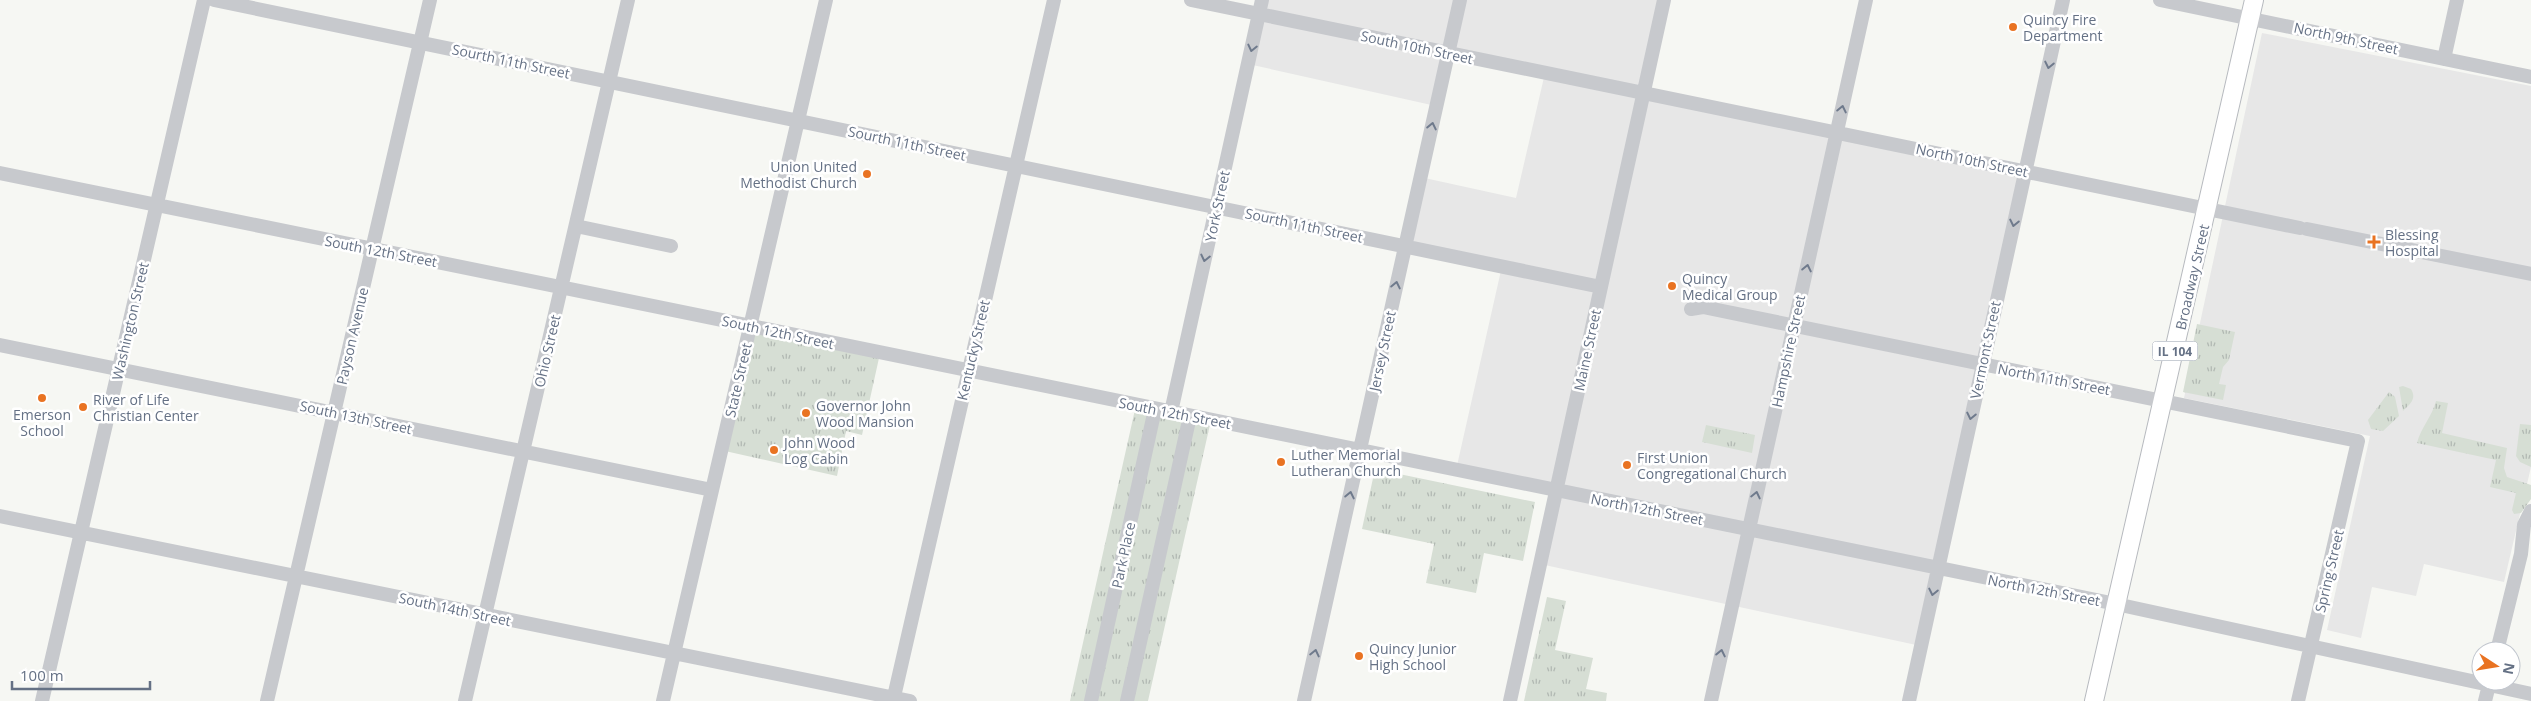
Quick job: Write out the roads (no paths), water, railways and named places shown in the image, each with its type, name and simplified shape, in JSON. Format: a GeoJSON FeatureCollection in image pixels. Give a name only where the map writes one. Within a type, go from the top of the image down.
{"type":"FeatureCollection","features":[{"type":"Feature","properties":{"kind":"main road","name":"Broadway Street"},"geometry":{"type":"LineString","coordinates":[[2094,701],[2254,0]]}},
{"type":"Feature","properties":{"kind":"street","name":"Washington Street"},"geometry":{"type":"LineString","coordinates":[[42,701],[204,0]]}},
{"type":"Feature","properties":{"kind":"street","name":"Sourth 11th Street"},"geometry":{"type":"LineString","coordinates":[[214,0],[1601,287]]}},
{"type":"Feature","properties":{"kind":"street","name":"Payson Avenue"},"geometry":{"type":"LineString","coordinates":[[267,701],[430,0]]}},
{"type":"Feature","properties":{"kind":"street","name":"Ohio Street"},"geometry":{"type":"LineString","coordinates":[[465,701],[628,0]]}},
{"type":"Feature","properties":{"kind":"street","name":"State Street"},"geometry":{"type":"LineString","coordinates":[[663,701],[826,0]]}},
{"type":"Feature","properties":{"kind":"street","name":"Kentucky Street"},"geometry":{"type":"LineString","coordinates":[[893,699],[1054,0]]}},
{"type":"Feature","properties":{"kind":"street","name":"South 10th Street"},"geometry":{"type":"LineString","coordinates":[[1191,0],[1644,93]]}},
{"type":"Feature","properties":{"kind":"street","name":"York Street"},"geometry":{"type":"LineString","coordinates":[[1171,412],[1262,0]]}},
{"type":"Feature","properties":{"kind":"street","name":"Jersey Street"},"geometry":{"type":"LineString","coordinates":[[1304,701],[1460,0]]}},
{"type":"Feature","properties":{"kind":"street","name":"Maine Street"},"geometry":{"type":"LineString","coordinates":[[1510,701],[1664,0]]}},
{"type":"Feature","properties":{"kind":"street","name":"Hampshire Street"},"geometry":{"type":"LineString","coordinates":[[1711,701],[1866,0]]}},
{"type":"Feature","properties":{"kind":"street","name":"Vermont Street"},"geometry":{"type":"LineString","coordinates":[[1909,701],[2063,0]]}},
{"type":"Feature","properties":{"kind":"street","name":"North 9th Street"},"geometry":{"type":"LineString","coordinates":[[2160,0],[2531,77]]}},
{"type":"Feature","properties":{"kind":"street"},"geometry":{"type":"LineString","coordinates":[[2444,59],[2457,0]]}},
{"type":"Feature","properties":{"kind":"street","name":"North 10th Street"},"geometry":{"type":"LineString","coordinates":[[1644,93],[2531,274]]}},
{"type":"Feature","properties":{"kind":"street","name":"South 12th Street"},"geometry":{"type":"LineString","coordinates":[[0,173],[1556,491]]}},
{"type":"Feature","properties":{"kind":"street"},"geometry":{"type":"LineString","coordinates":[[576,226],[671,246]]}},
{"type":"Feature","properties":{"kind":"street","name":"North 11th Street"},"geometry":{"type":"LineString","coordinates":[[1691,309],[1703,307],[2358,441]]}},
{"type":"Feature","properties":{"kind":"street","name":"South 13th Street"},"geometry":{"type":"LineString","coordinates":[[0,346],[712,490]]}},
{"type":"Feature","properties":{"kind":"street","name":"Park Place"},"geometry":{"type":"LineString","coordinates":[[1091,701],[1155,409]]}},
{"type":"Feature","properties":{"kind":"street"},"geometry":{"type":"LineString","coordinates":[[1127,701],[1190,416]]}},
{"type":"Feature","properties":{"kind":"street","name":"Spring Street"},"geometry":{"type":"LineString","coordinates":[[2298,701],[2358,441]]}},
{"type":"Feature","properties":{"kind":"street","name":"North 12th Street"},"geometry":{"type":"LineString","coordinates":[[1556,491],[2116,604],[2311,647],[2471,679]]}},
{"type":"Feature","properties":{"kind":"street"},"geometry":{"type":"LineString","coordinates":[[2500,641],[2527,536],[2524,525],[2531,510]]}},
{"type":"Feature","properties":{"kind":"street","name":"South 14th Street"},"geometry":{"type":"LineString","coordinates":[[0,516],[910,701]]}},
{"type":"Feature","properties":{"kind":"place","name":"Quincy Fire Department"},"geometry":{"type":"Point","coordinates":[2013,27]}},
{"type":"Feature","properties":{"kind":"place","name":"Union United Methodist Church"},"geometry":{"type":"Point","coordinates":[867,174]}},
{"type":"Feature","properties":{"kind":"place","name":"Blessing Hospital"},"geometry":{"type":"Point","coordinates":[2374,242]}},
{"type":"Feature","properties":{"kind":"place","name":"Quincy Medical Group"},"geometry":{"type":"Point","coordinates":[1672,286]}},
{"type":"Feature","properties":{"kind":"place","name":"Emerson School"},"geometry":{"type":"Point","coordinates":[42,398]}},
{"type":"Feature","properties":{"kind":"place","name":"River of Life Christian Center"},"geometry":{"type":"Point","coordinates":[83,407]}},
{"type":"Feature","properties":{"kind":"place","name":"Governor John Wood Mansion"},"geometry":{"type":"Point","coordinates":[806,413]}},
{"type":"Feature","properties":{"kind":"place","name":"John Wood Log Cabin"},"geometry":{"type":"Point","coordinates":[774,450]}},
{"type":"Feature","properties":{"kind":"place","name":"Luther Memorial Lutheran Church"},"geometry":{"type":"Point","coordinates":[1281,462]}},
{"type":"Feature","properties":{"kind":"place","name":"First Union Congregational Church"},"geometry":{"type":"Point","coordinates":[1627,465]}},
{"type":"Feature","properties":{"kind":"place","name":"Quincy Junior High School"},"geometry":{"type":"Point","coordinates":[1359,656]}}]}
